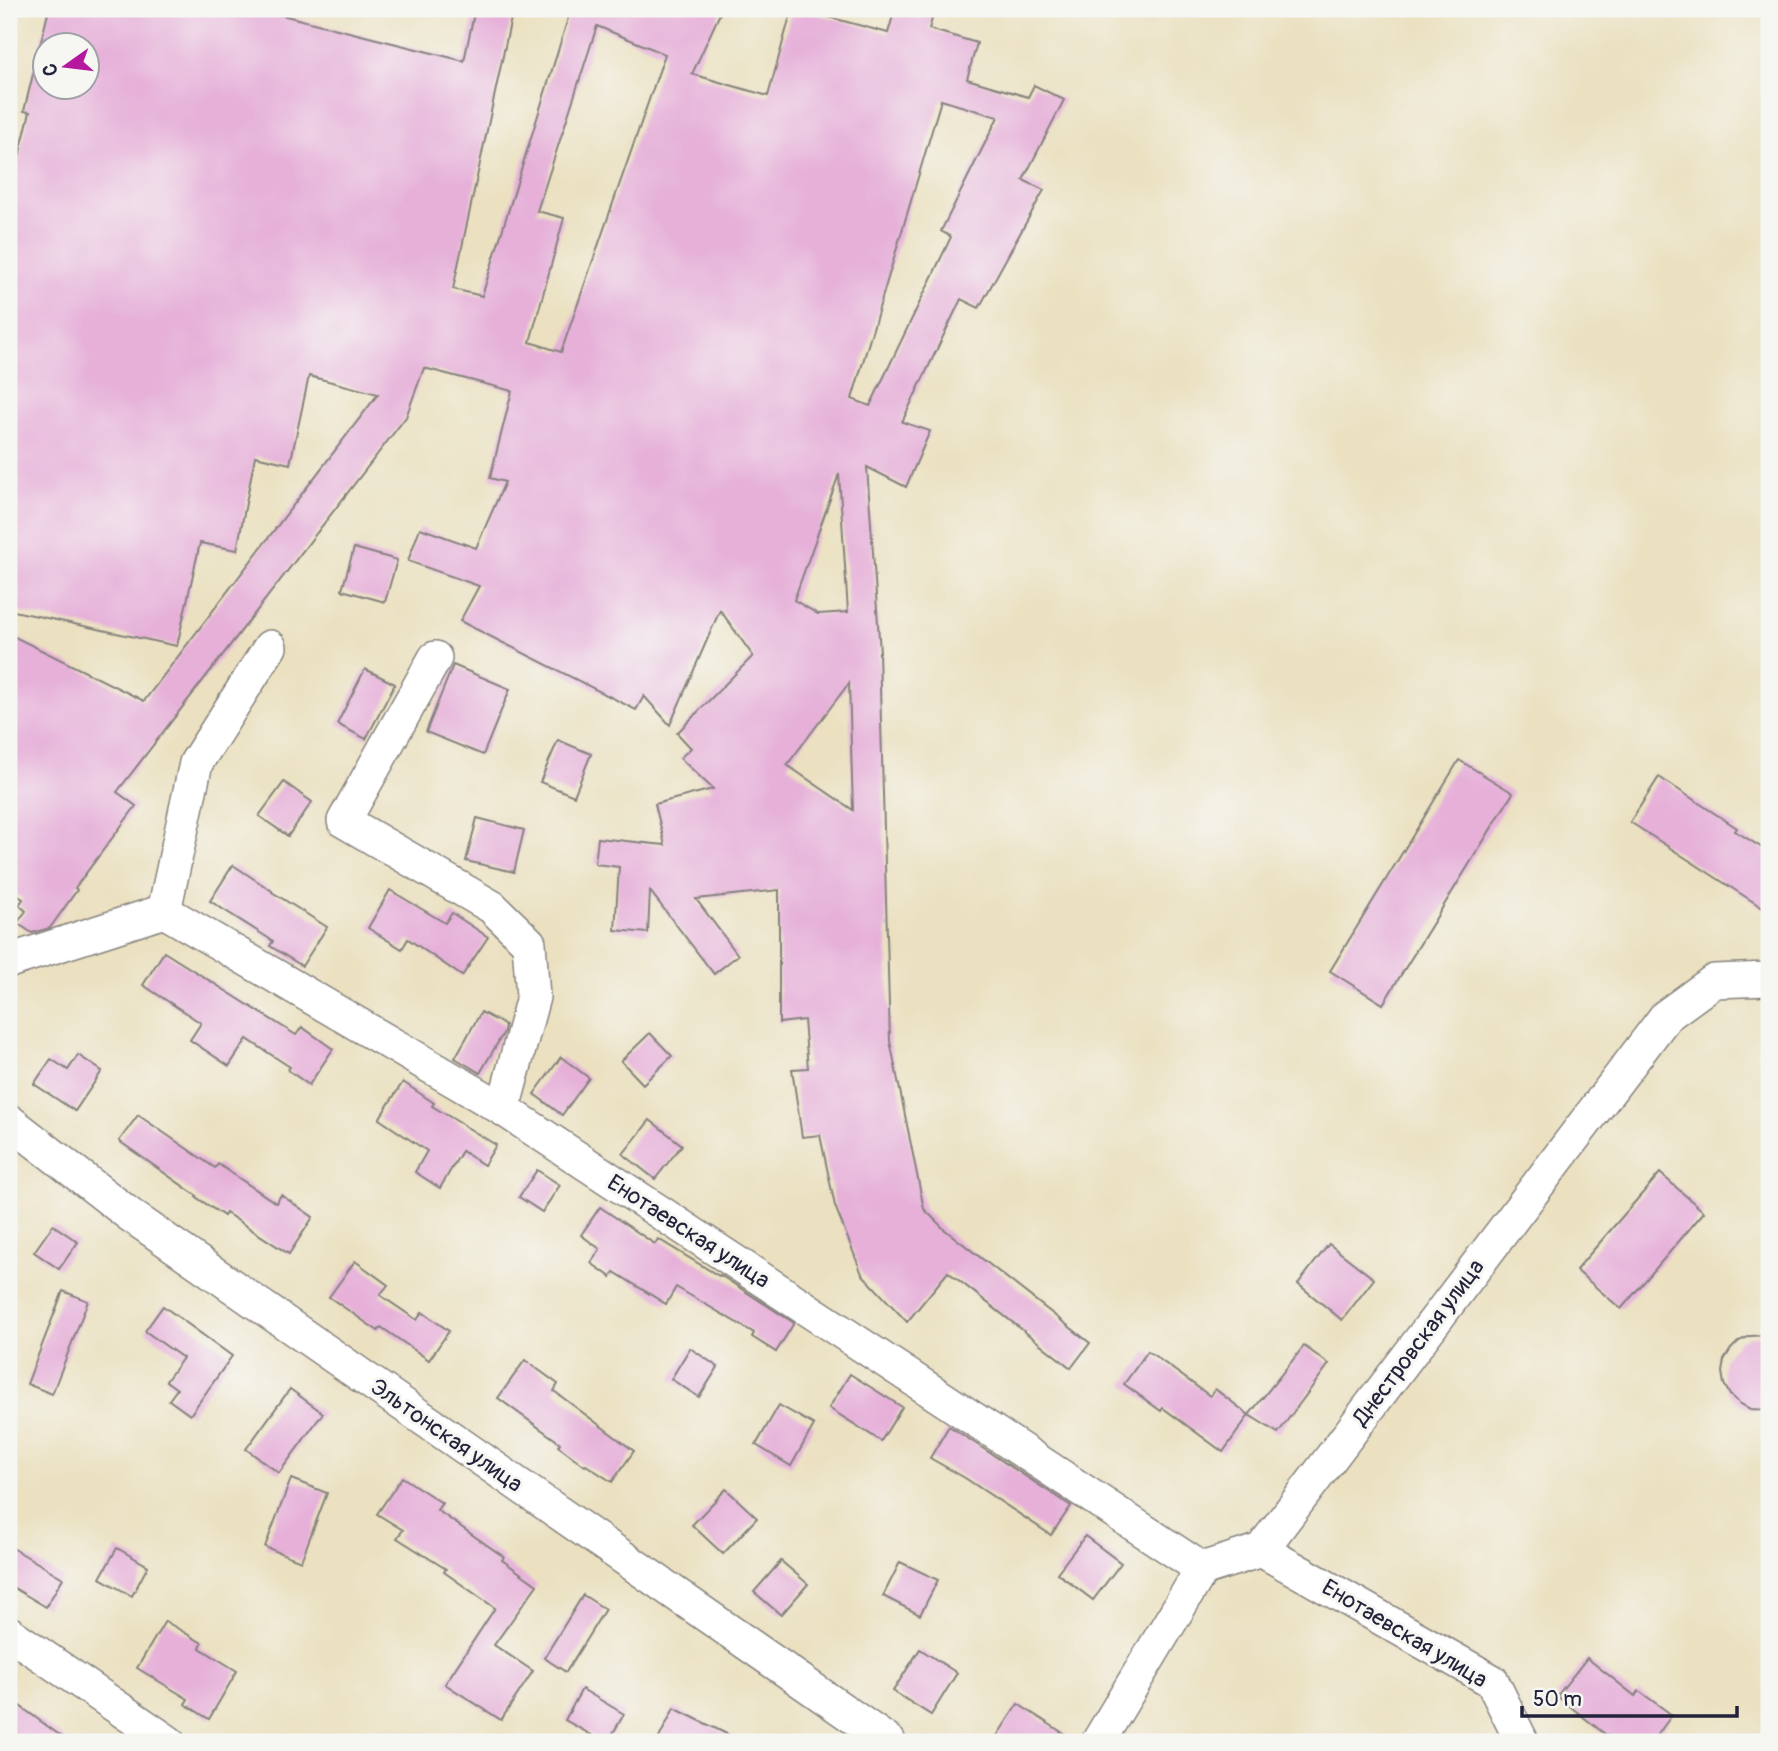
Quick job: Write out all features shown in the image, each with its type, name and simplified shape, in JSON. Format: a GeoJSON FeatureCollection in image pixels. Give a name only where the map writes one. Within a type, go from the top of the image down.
{"type":"FeatureCollection","features":[{"type":"Feature","properties":{"kind":"street"},"geometry":{"type":"LineString","coordinates":[[9,961],[164,911],[196,763],[270,647]]}},
{"type":"Feature","properties":{"kind":"street"},"geometry":{"type":"LineString","coordinates":[[435,659],[344,821],[492,906],[529,943],[533,997],[503,1109]]}},
{"type":"Feature","properties":{"kind":"street","name":"Енотаевская улица"},"geometry":{"type":"LineString","coordinates":[[164,911],[503,1109],[1202,1569]]}},
{"type":"Feature","properties":{"kind":"street","name":"Днестровская улица"},"geometry":{"type":"LineString","coordinates":[[1261,1549],[1666,1016],[1714,981],[1769,979]]}},
{"type":"Feature","properties":{"kind":"street","name":"Эльтонская улица"},"geometry":{"type":"LineString","coordinates":[[9,1121],[130,1215],[889,1742]]}},
{"type":"Feature","properties":{"kind":"street"},"geometry":{"type":"LineString","coordinates":[[1098,1742],[1202,1569],[1261,1549]]}},
{"type":"Feature","properties":{"kind":"street","name":"Енотаевская улица"},"geometry":{"type":"LineString","coordinates":[[1261,1549],[1492,1681],[1522,1742]]}},
{"type":"Feature","properties":{"kind":"street"},"geometry":{"type":"LineString","coordinates":[[9,1633],[168,1742]]}},
{"type":"Feature","properties":{"kind":"building"},"geometry":{"type":"Polygon","coordinates":[[[49,9],[258,9],[464,61],[475,9],[513,9],[453,289],[482,296],[569,15],[557,9],[722,9],[692,74],[768,96],[792,9],[888,33],[895,9],[935,9],[929,29],[977,43],[967,79],[1028,97],[1034,85],[1064,100],[1023,180],[1044,190],[979,308],[961,299],[902,422],[930,431],[906,487],[867,467],[880,652],[890,1041],[924,1209],[944,1229],[1090,1343],[1071,1368],[948,1272],[907,1322],[862,1274],[835,1206],[820,1135],[802,1137],[792,1069],[808,1068],[804,1020],[779,1023],[779,890],[696,899],[738,955],[714,974],[650,891],[648,933],[615,930],[619,867],[595,864],[598,838],[665,845],[655,804],[713,789],[680,758],[691,748],[677,733],[753,656],[720,610],[670,725],[644,696],[636,710],[460,621],[479,586],[408,561],[420,528],[476,548],[505,482],[490,478],[512,391],[424,368],[406,417],[117,792],[136,806],[75,888],[77,890],[50,928],[32,933],[17,923],[26,911],[19,905],[23,899],[9,890],[9,634],[144,701],[378,394],[309,376],[290,464],[255,456],[237,550],[200,543],[177,646],[9,610],[9,197],[30,112],[24,111],[32,78],[32,102],[102,102],[102,32],[43,32],[49,9]],[[597,26],[537,211],[564,218],[530,342],[561,352],[665,54],[597,26]],[[941,100],[852,399],[870,406],[951,237],[941,231],[998,117],[941,100]],[[839,474],[794,600],[818,614],[848,612],[839,474]],[[849,683],[787,765],[853,810],[849,683]]]}},
{"type":"Feature","properties":{"kind":"building"},"geometry":{"type":"Polygon","coordinates":[[[354,548],[397,560],[385,602],[342,590],[354,548]]]}},
{"type":"Feature","properties":{"kind":"building"},"geometry":{"type":"Polygon","coordinates":[[[453,665],[510,689],[483,755],[426,732],[453,665]]]}},
{"type":"Feature","properties":{"kind":"building"},"geometry":{"type":"Polygon","coordinates":[[[365,669],[395,684],[366,739],[337,724],[365,669]]]}},
{"type":"Feature","properties":{"kind":"building"},"geometry":{"type":"Polygon","coordinates":[[[558,740],[591,754],[574,796],[540,782],[558,740]]]}},
{"type":"Feature","properties":{"kind":"building"},"geometry":{"type":"Polygon","coordinates":[[[1459,760],[1513,793],[1383,1004],[1330,971],[1459,760]]]}},
{"type":"Feature","properties":{"kind":"building"},"geometry":{"type":"Polygon","coordinates":[[[1659,777],[1769,852],[1769,912],[1630,822],[1659,777]]]}},
{"type":"Feature","properties":{"kind":"building"},"geometry":{"type":"Polygon","coordinates":[[[284,782],[312,802],[288,836],[259,816],[284,782]]]}},
{"type":"Feature","properties":{"kind":"building"},"geometry":{"type":"Polygon","coordinates":[[[477,818],[524,830],[514,872],[466,861],[477,818]]]}},
{"type":"Feature","properties":{"kind":"building"},"geometry":{"type":"Polygon","coordinates":[[[233,865],[327,927],[302,966],[270,946],[273,941],[210,901],[233,865]]]}},
{"type":"Feature","properties":{"kind":"building"},"geometry":{"type":"Polygon","coordinates":[[[390,890],[445,923],[452,913],[488,937],[462,976],[408,939],[402,949],[368,928],[390,890]]]}},
{"type":"Feature","properties":{"kind":"building"},"geometry":{"type":"Polygon","coordinates":[[[164,952],[296,1035],[302,1027],[333,1049],[309,1085],[288,1070],[290,1067],[247,1039],[229,1066],[190,1040],[201,1023],[143,985],[164,952]]]}},
{"type":"Feature","properties":{"kind":"building"},"geometry":{"type":"Polygon","coordinates":[[[481,1012],[505,1025],[504,1032],[480,1073],[455,1058],[481,1012]]]}},
{"type":"Feature","properties":{"kind":"building"},"geometry":{"type":"Polygon","coordinates":[[[650,1033],[672,1056],[643,1084],[621,1061],[650,1033]]]}},
{"type":"Feature","properties":{"kind":"building"},"geometry":{"type":"Polygon","coordinates":[[[78,1055],[102,1071],[75,1111],[34,1084],[51,1059],[68,1070],[78,1055]]]}},
{"type":"Feature","properties":{"kind":"building"},"geometry":{"type":"Polygon","coordinates":[[[561,1057],[589,1078],[562,1115],[534,1094],[561,1057]]]}},
{"type":"Feature","properties":{"kind":"building"},"geometry":{"type":"Polygon","coordinates":[[[403,1082],[434,1103],[432,1106],[496,1145],[484,1165],[462,1151],[440,1188],[415,1172],[427,1151],[379,1119],[403,1082]]]}},
{"type":"Feature","properties":{"kind":"building"},"geometry":{"type":"Polygon","coordinates":[[[138,1115],[215,1168],[218,1164],[276,1203],[281,1195],[313,1217],[289,1254],[226,1213],[224,1216],[119,1141],[138,1115]]]}},
{"type":"Feature","properties":{"kind":"building"},"geometry":{"type":"Polygon","coordinates":[[[650,1120],[682,1145],[655,1179],[623,1154],[650,1120]]]}},
{"type":"Feature","properties":{"kind":"building"},"geometry":{"type":"Polygon","coordinates":[[[537,1170],[560,1185],[542,1212],[519,1197],[537,1170]]]}},
{"type":"Feature","properties":{"kind":"building"},"geometry":{"type":"Polygon","coordinates":[[[1660,1173],[1704,1212],[1621,1309],[1576,1270],[1660,1173]]]}},
{"type":"Feature","properties":{"kind":"building"},"geometry":{"type":"Polygon","coordinates":[[[600,1207],[655,1244],[658,1239],[794,1323],[776,1352],[752,1337],[754,1333],[676,1287],[666,1304],[614,1272],[611,1277],[591,1263],[600,1249],[581,1235],[600,1207]]]}},
{"type":"Feature","properties":{"kind":"building"},"geometry":{"type":"Polygon","coordinates":[[[53,1225],[78,1242],[59,1269],[34,1252],[53,1225]]]}},
{"type":"Feature","properties":{"kind":"building"},"geometry":{"type":"Polygon","coordinates":[[[1329,1244],[1374,1279],[1342,1320],[1298,1284],[1329,1244]]]}},
{"type":"Feature","properties":{"kind":"building"},"geometry":{"type":"Polygon","coordinates":[[[355,1261],[388,1285],[380,1295],[417,1320],[422,1312],[449,1331],[429,1360],[381,1327],[378,1331],[329,1297],[355,1261]]]}},
{"type":"Feature","properties":{"kind":"building"},"geometry":{"type":"Polygon","coordinates":[[[63,1291],[88,1301],[52,1394],[27,1384],[63,1291]]]}},
{"type":"Feature","properties":{"kind":"building"},"geometry":{"type":"Polygon","coordinates":[[[163,1306],[232,1356],[190,1415],[169,1400],[177,1389],[166,1381],[183,1358],[145,1331],[163,1306]]]}},
{"type":"Feature","properties":{"kind":"building"},"geometry":{"type":"Polygon","coordinates":[[[1769,1335],[1769,1410],[1750,1409],[1730,1395],[1724,1384],[1724,1360],[1739,1341],[1750,1336],[1769,1335]]]}},
{"type":"Feature","properties":{"kind":"building"},"geometry":{"type":"Polygon","coordinates":[[[1304,1346],[1329,1364],[1278,1433],[1249,1415],[1304,1346]]]}},
{"type":"Feature","properties":{"kind":"building"},"geometry":{"type":"Polygon","coordinates":[[[690,1348],[718,1367],[699,1397],[671,1379],[690,1348]]]}},
{"type":"Feature","properties":{"kind":"building"},"geometry":{"type":"Polygon","coordinates":[[[1148,1351],[1210,1396],[1215,1389],[1249,1415],[1223,1452],[1163,1408],[1161,1411],[1124,1384],[1148,1351]]]}},
{"type":"Feature","properties":{"kind":"building"},"geometry":{"type":"Polygon","coordinates":[[[525,1360],[558,1384],[554,1391],[634,1451],[612,1482],[585,1466],[558,1446],[560,1443],[498,1398],[525,1360]]]}},
{"type":"Feature","properties":{"kind":"building"},"geometry":{"type":"Polygon","coordinates":[[[850,1374],[902,1407],[881,1441],[829,1408],[850,1374]]]}},
{"type":"Feature","properties":{"kind":"building"},"geometry":{"type":"Polygon","coordinates":[[[290,1389],[323,1413],[279,1473],[246,1449],[290,1389]]]}},
{"type":"Feature","properties":{"kind":"building"},"geometry":{"type":"Polygon","coordinates":[[[779,1405],[814,1425],[791,1466],[756,1445],[779,1405]]]}},
{"type":"Feature","properties":{"kind":"building"},"geometry":{"type":"Polygon","coordinates":[[[949,1426],[1071,1506],[1051,1535],[930,1458],[949,1426]]]}},
{"type":"Feature","properties":{"kind":"building"},"geometry":{"type":"Polygon","coordinates":[[[402,1477],[442,1503],[437,1510],[504,1557],[502,1560],[537,1585],[494,1645],[533,1671],[501,1720],[445,1684],[495,1608],[444,1572],[446,1569],[397,1538],[403,1530],[377,1514],[402,1477]]]}},
{"type":"Feature","properties":{"kind":"building"},"geometry":{"type":"Polygon","coordinates":[[[291,1479],[327,1493],[301,1561],[265,1547],[291,1479]]]}},
{"type":"Feature","properties":{"kind":"building"},"geometry":{"type":"Polygon","coordinates":[[[726,1489],[757,1518],[723,1554],[692,1525],[726,1489]]]}},
{"type":"Feature","properties":{"kind":"building"},"geometry":{"type":"Polygon","coordinates":[[[1085,1536],[1121,1563],[1093,1600],[1057,1573],[1085,1536]]]}},
{"type":"Feature","properties":{"kind":"building"},"geometry":{"type":"Polygon","coordinates":[[[9,1546],[63,1578],[46,1607],[9,1585],[9,1546]]]}},
{"type":"Feature","properties":{"kind":"building"},"geometry":{"type":"Polygon","coordinates":[[[117,1548],[148,1566],[132,1596],[100,1578],[117,1548]]]}},
{"type":"Feature","properties":{"kind":"building"},"geometry":{"type":"Polygon","coordinates":[[[781,1561],[808,1584],[781,1615],[754,1592],[781,1561]]]}},
{"type":"Feature","properties":{"kind":"building"},"geometry":{"type":"Polygon","coordinates":[[[900,1562],[938,1580],[920,1615],[883,1596],[900,1562]]]}},
{"type":"Feature","properties":{"kind":"building"},"geometry":{"type":"Polygon","coordinates":[[[583,1595],[605,1609],[566,1672],[544,1658],[583,1595]]]}},
{"type":"Feature","properties":{"kind":"building"},"geometry":{"type":"Polygon","coordinates":[[[165,1621],[202,1643],[200,1648],[237,1671],[209,1719],[185,1704],[188,1699],[137,1668],[165,1621]]]}},
{"type":"Feature","properties":{"kind":"building"},"geometry":{"type":"Polygon","coordinates":[[[920,1649],[957,1673],[931,1715],[893,1691],[920,1649]]]}},
{"type":"Feature","properties":{"kind":"building"},"geometry":{"type":"Polygon","coordinates":[[[1587,1658],[1635,1696],[1639,1691],[1672,1715],[1652,1742],[1615,1742],[1557,1696],[1587,1658]]]}},
{"type":"Feature","properties":{"kind":"building"},"geometry":{"type":"Polygon","coordinates":[[[582,1689],[624,1714],[608,1742],[565,1720],[582,1689]]]}},
{"type":"Feature","properties":{"kind":"building"},"geometry":{"type":"Polygon","coordinates":[[[9,1698],[69,1742],[9,1742],[9,1698]]]}},
{"type":"Feature","properties":{"kind":"building"},"geometry":{"type":"Polygon","coordinates":[[[1018,1704],[1077,1742],[993,1742],[1018,1704]]]}},
{"type":"Feature","properties":{"kind":"building"},"geometry":{"type":"Polygon","coordinates":[[[674,1708],[743,1742],[657,1742],[674,1708]]]}}]}
